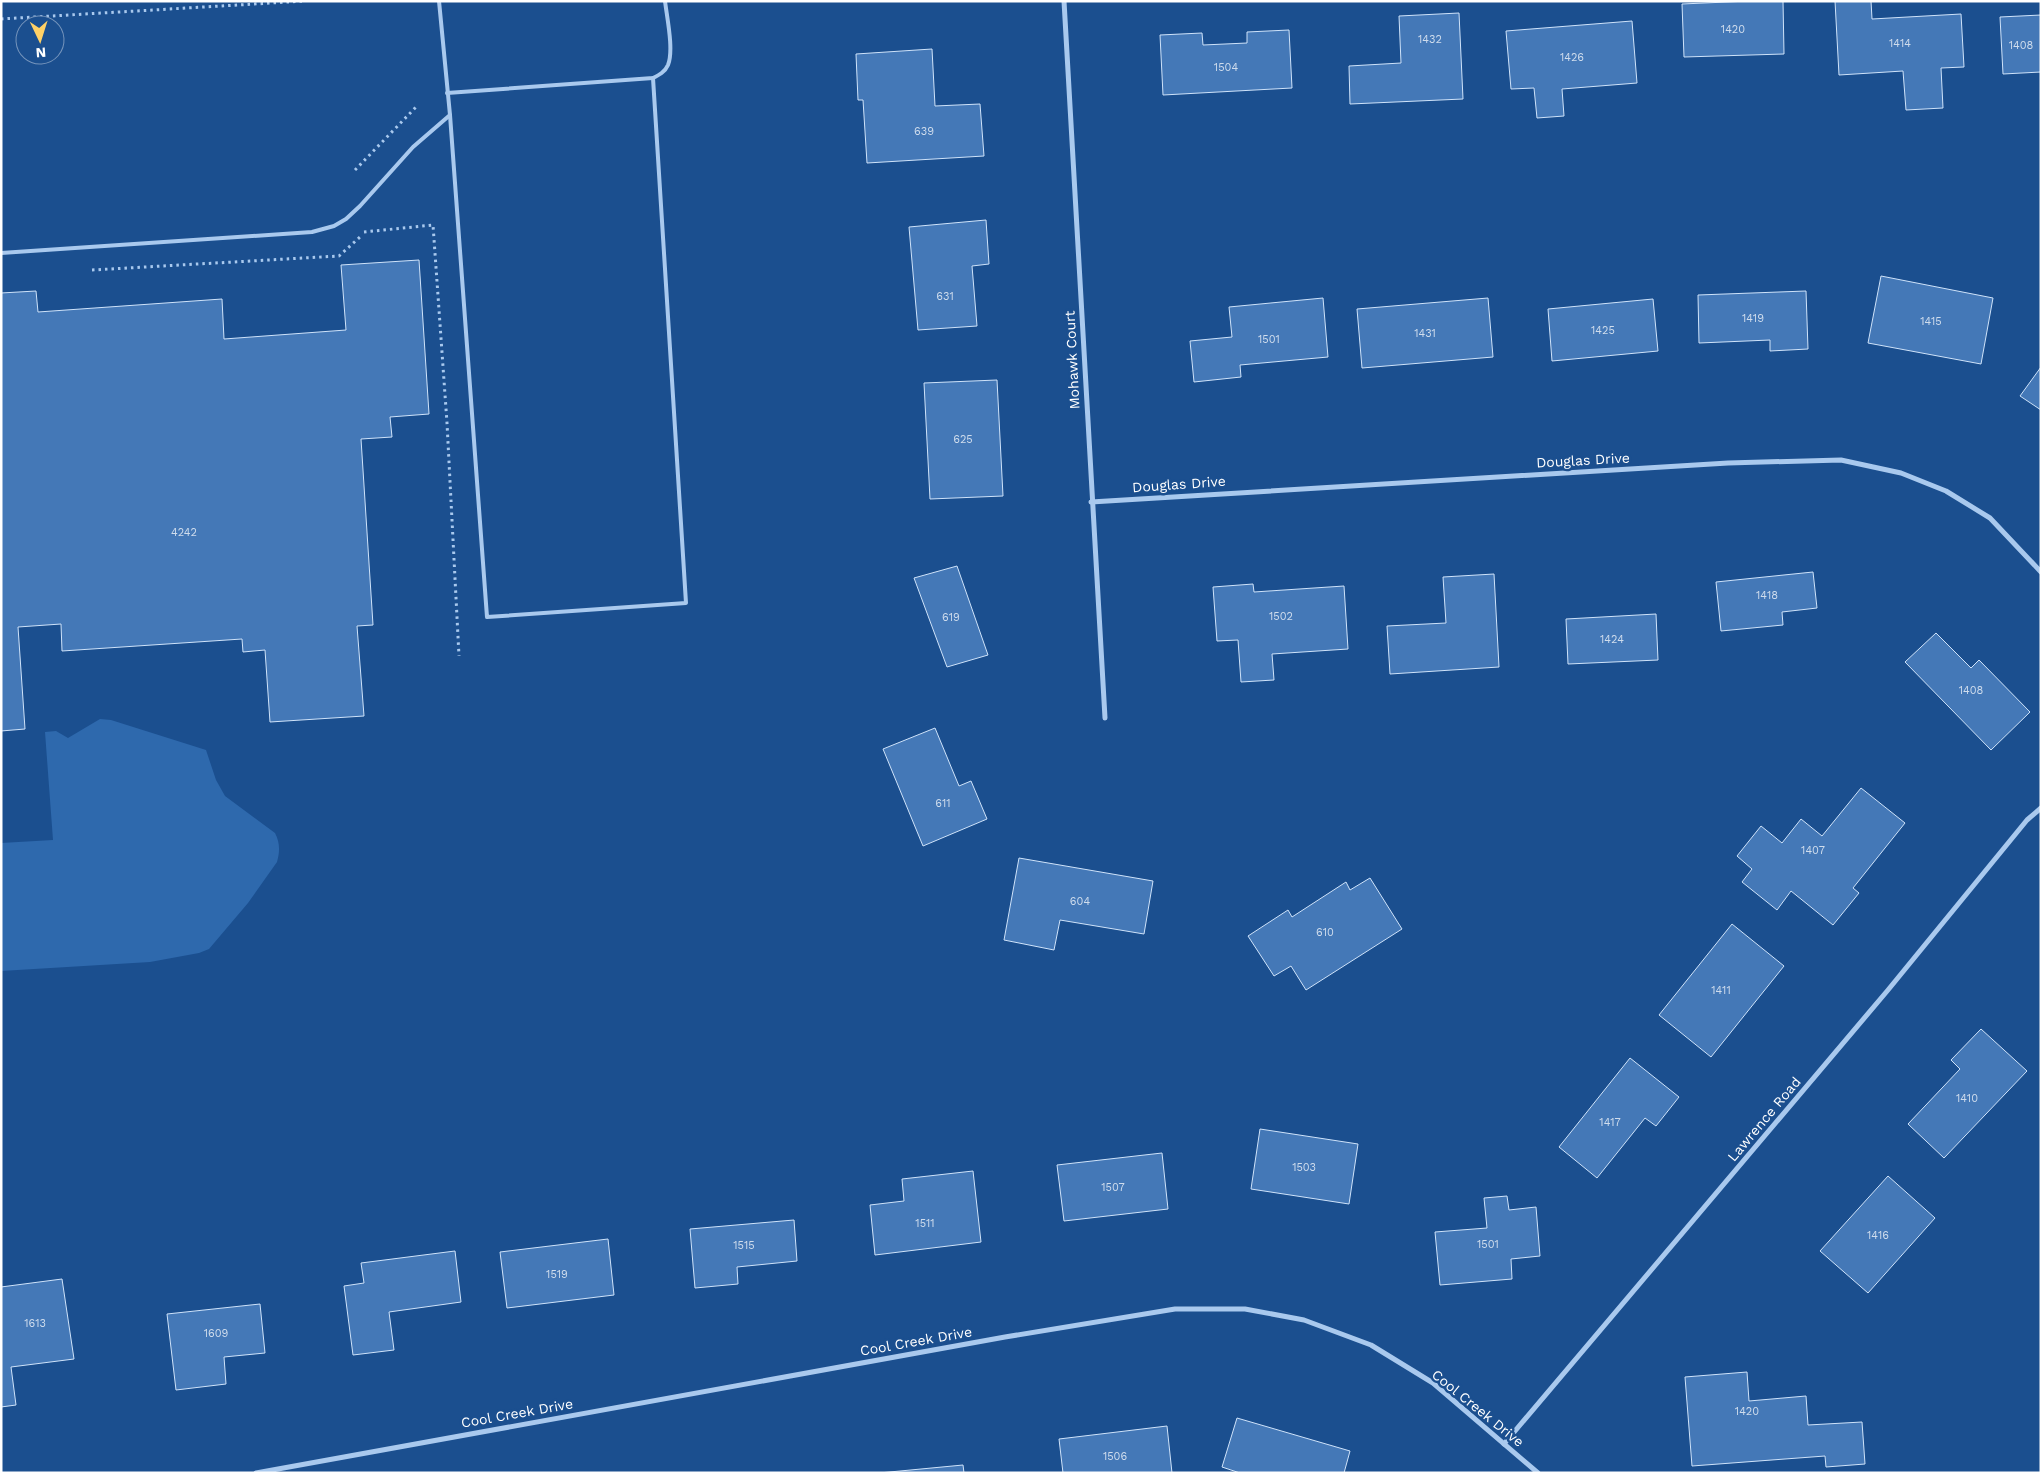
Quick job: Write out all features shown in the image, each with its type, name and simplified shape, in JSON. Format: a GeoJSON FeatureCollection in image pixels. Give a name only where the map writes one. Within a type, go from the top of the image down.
{"type":"FeatureCollection","features":[{"type":"Feature","properties":{"kind":"street","name":"Mohawk Court"},"geometry":{"type":"LineString","coordinates":[[1064,1],[1104,718]]}},
{"type":"Feature","properties":{"kind":"street","name":"Douglas Drive"},"geometry":{"type":"LineString","coordinates":[[1091,502],[1728,463],[1842,460],[1902,473],[1946,491],[1990,518],[2041,572]]}},
{"type":"Feature","properties":{"kind":"street","name":"Lawrence Road"},"geometry":{"type":"LineString","coordinates":[[1504,1444],[1881,998],[2027,820],[2041,808]]}},
{"type":"Feature","properties":{"kind":"street","name":"Cool Creek Drive"},"geometry":{"type":"LineString","coordinates":[[256,1473],[1005,1337],[1174,1310],[1245,1309],[1304,1320],[1371,1346],[1434,1383],[1538,1473]]}},
{"type":"Feature","properties":{"kind":"lane"},"geometry":{"type":"LineString","coordinates":[[438,1],[450,115],[486,617],[686,604],[653,78]]}},
{"type":"Feature","properties":{"kind":"lane"},"geometry":{"type":"LineString","coordinates":[[447,93],[653,78],[663,73],[668,66],[670,51],[665,1]]}},
{"type":"Feature","properties":{"kind":"lane"},"geometry":{"type":"LineString","coordinates":[[1,253],[312,232],[334,226],[346,219],[360,206],[413,148],[450,115]]}},
{"type":"Feature","properties":{"kind":"path"},"geometry":{"type":"LineString","coordinates":[[1,19],[305,1]]}},
{"type":"Feature","properties":{"kind":"path"},"geometry":{"type":"LineString","coordinates":[[355,170],[417,106]]}},
{"type":"Feature","properties":{"kind":"path"},"geometry":{"type":"LineString","coordinates":[[90,270],[338,256],[356,242],[363,232],[433,225],[447,423],[459,656]]}},
{"type":"Feature","properties":{"kind":"shaded area"},"geometry":{"type":"Polygon","coordinates":[[[100,719],[111,720],[206,750],[216,780],[225,796],[275,833],[279,847],[277,862],[248,903],[209,949],[199,953],[150,962],[1,971],[1,843],[53,840],[45,732],[56,731],[68,738],[100,719]]]}},
{"type":"Feature","properties":{"kind":"building"},"geometry":{"type":"Polygon","coordinates":[[[1783,1],[1784,54],[1684,57],[1682,4],[1783,1]]]}},
{"type":"Feature","properties":{"kind":"building"},"geometry":{"type":"Polygon","coordinates":[[[1835,1],[1871,1],[1872,19],[1961,14],[1964,67],[1941,68],[1943,108],[1906,110],[1903,71],[1839,75],[1835,1]]]}},
{"type":"Feature","properties":{"kind":"building"},"geometry":{"type":"Polygon","coordinates":[[[1459,13],[1463,99],[1350,104],[1349,66],[1401,63],[1399,16],[1459,13]]]}},
{"type":"Feature","properties":{"kind":"building"},"geometry":{"type":"Polygon","coordinates":[[[2041,15],[2041,72],[2003,74],[2000,17],[2041,15]]]}},
{"type":"Feature","properties":{"kind":"building"},"geometry":{"type":"Polygon","coordinates":[[[1632,21],[1637,83],[1562,89],[1564,116],[1537,118],[1534,88],[1511,89],[1506,31],[1632,21]]]}},
{"type":"Feature","properties":{"kind":"building"},"geometry":{"type":"Polygon","coordinates":[[[1289,30],[1292,88],[1163,95],[1160,35],[1202,33],[1203,45],[1247,43],[1247,32],[1289,30]]]}},
{"type":"Feature","properties":{"kind":"building"},"geometry":{"type":"Polygon","coordinates":[[[932,49],[935,106],[980,104],[984,156],[867,163],[863,100],[858,100],[856,54],[932,49]]]}},
{"type":"Feature","properties":{"kind":"building"},"geometry":{"type":"Polygon","coordinates":[[[986,220],[989,264],[972,266],[977,326],[918,330],[909,227],[986,220]]]}},
{"type":"Feature","properties":{"kind":"building"},"geometry":{"type":"Polygon","coordinates":[[[419,260],[429,414],[390,417],[392,437],[361,439],[373,625],[357,626],[364,716],[270,722],[265,650],[243,652],[242,639],[62,651],[61,624],[18,627],[25,729],[1,731],[1,293],[36,291],[38,312],[222,299],[224,339],[346,330],[341,265],[419,260]]]}},
{"type":"Feature","properties":{"kind":"building"},"geometry":{"type":"Polygon","coordinates":[[[1881,276],[1993,298],[1981,364],[1868,343],[1881,276]]]}},
{"type":"Feature","properties":{"kind":"building"},"geometry":{"type":"Polygon","coordinates":[[[1806,291],[1808,349],[1770,351],[1770,340],[1699,343],[1698,295],[1806,291]]]}},
{"type":"Feature","properties":{"kind":"building"},"geometry":{"type":"Polygon","coordinates":[[[1323,298],[1328,357],[1240,365],[1241,377],[1194,382],[1190,341],[1232,337],[1229,307],[1323,298]]]}},
{"type":"Feature","properties":{"kind":"building"},"geometry":{"type":"Polygon","coordinates":[[[1488,298],[1493,357],[1362,368],[1357,309],[1488,298]]]}},
{"type":"Feature","properties":{"kind":"building"},"geometry":{"type":"Polygon","coordinates":[[[1653,299],[1658,351],[1552,361],[1548,309],[1653,299]]]}},
{"type":"Feature","properties":{"kind":"building"},"geometry":{"type":"Polygon","coordinates":[[[2041,367],[2041,410],[2020,396],[2041,367]]]}},
{"type":"Feature","properties":{"kind":"building"},"geometry":{"type":"Polygon","coordinates":[[[997,380],[1003,496],[930,499],[924,383],[997,380]]]}},
{"type":"Feature","properties":{"kind":"building"},"geometry":{"type":"Polygon","coordinates":[[[957,566],[988,655],[947,667],[914,578],[957,566]]]}},
{"type":"Feature","properties":{"kind":"building"},"geometry":{"type":"Polygon","coordinates":[[[1813,572],[1817,608],[1782,612],[1783,625],[1721,631],[1716,582],[1813,572]]]}},
{"type":"Feature","properties":{"kind":"building"},"geometry":{"type":"Polygon","coordinates":[[[1494,574],[1499,667],[1390,674],[1387,626],[1446,623],[1443,577],[1494,574]]]}},
{"type":"Feature","properties":{"kind":"building"},"geometry":{"type":"Polygon","coordinates":[[[1253,584],[1254,592],[1344,586],[1348,649],[1272,654],[1274,680],[1241,682],[1238,640],[1217,641],[1213,587],[1253,584]]]}},
{"type":"Feature","properties":{"kind":"building"},"geometry":{"type":"Polygon","coordinates":[[[1656,614],[1658,660],[1568,664],[1566,619],[1656,614]]]}},
{"type":"Feature","properties":{"kind":"building"},"geometry":{"type":"Polygon","coordinates":[[[1936,633],[1971,668],[1979,660],[2030,712],[1991,750],[1905,662],[1936,633]]]}},
{"type":"Feature","properties":{"kind":"building"},"geometry":{"type":"Polygon","coordinates":[[[935,728],[959,786],[971,781],[987,819],[923,846],[883,749],[935,728]]]}},
{"type":"Feature","properties":{"kind":"building"},"geometry":{"type":"Polygon","coordinates":[[[1861,788],[1905,823],[1853,888],[1859,893],[1833,925],[1791,891],[1777,910],[1742,882],[1752,869],[1737,856],[1761,826],[1782,843],[1801,819],[1822,836],[1861,788]]]}},
{"type":"Feature","properties":{"kind":"building"},"geometry":{"type":"Polygon","coordinates":[[[1019,858],[1153,881],[1144,934],[1060,920],[1054,950],[1004,940],[1019,858]]]}},
{"type":"Feature","properties":{"kind":"building"},"geometry":{"type":"Polygon","coordinates":[[[1370,878],[1402,929],[1306,990],[1291,966],[1274,976],[1248,936],[1288,910],[1292,917],[1346,882],[1350,890],[1370,878]]]}},
{"type":"Feature","properties":{"kind":"building"},"geometry":{"type":"Polygon","coordinates":[[[1732,924],[1784,966],[1711,1057],[1659,1015],[1732,924]]]}},
{"type":"Feature","properties":{"kind":"building"},"geometry":{"type":"Polygon","coordinates":[[[1981,1029],[2027,1071],[1944,1158],[1908,1124],[1960,1069],[1951,1060],[1981,1029]]]}},
{"type":"Feature","properties":{"kind":"building"},"geometry":{"type":"Polygon","coordinates":[[[1630,1058],[1679,1097],[1656,1126],[1645,1118],[1597,1178],[1559,1147],[1630,1058]]]}},
{"type":"Feature","properties":{"kind":"building"},"geometry":{"type":"Polygon","coordinates":[[[1260,1129],[1358,1144],[1349,1204],[1251,1189],[1260,1129]]]}},
{"type":"Feature","properties":{"kind":"building"},"geometry":{"type":"Polygon","coordinates":[[[1162,1153],[1168,1209],[1064,1221],[1057,1165],[1162,1153]]]}},
{"type":"Feature","properties":{"kind":"building"},"geometry":{"type":"Polygon","coordinates":[[[973,1171],[981,1242],[875,1255],[870,1205],[904,1201],[902,1179],[973,1171]]]}},
{"type":"Feature","properties":{"kind":"building"},"geometry":{"type":"Polygon","coordinates":[[[1888,1176],[1935,1218],[1868,1293],[1820,1251],[1888,1176]]]}},
{"type":"Feature","properties":{"kind":"building"},"geometry":{"type":"Polygon","coordinates":[[[1507,1196],[1509,1210],[1536,1207],[1540,1256],[1511,1259],[1512,1279],[1440,1285],[1435,1232],[1487,1228],[1484,1198],[1507,1196]]]}},
{"type":"Feature","properties":{"kind":"building"},"geometry":{"type":"Polygon","coordinates":[[[794,1220],[797,1261],[737,1267],[738,1284],[695,1288],[690,1229],[794,1220]]]}},
{"type":"Feature","properties":{"kind":"building"},"geometry":{"type":"Polygon","coordinates":[[[608,1239],[614,1295],[507,1308],[500,1252],[608,1239]]]}},
{"type":"Feature","properties":{"kind":"building"},"geometry":{"type":"Polygon","coordinates":[[[455,1251],[461,1302],[389,1312],[394,1350],[353,1355],[344,1286],[364,1283],[361,1263],[455,1251]]]}},
{"type":"Feature","properties":{"kind":"building"},"geometry":{"type":"Polygon","coordinates":[[[62,1279],[74,1359],[11,1367],[16,1405],[1,1407],[1,1287],[62,1279]]]}},
{"type":"Feature","properties":{"kind":"building"},"geometry":{"type":"Polygon","coordinates":[[[260,1304],[265,1353],[224,1357],[226,1384],[176,1390],[167,1314],[260,1304]]]}},
{"type":"Feature","properties":{"kind":"building"},"geometry":{"type":"Polygon","coordinates":[[[1747,1372],[1749,1401],[1806,1396],[1808,1425],[1862,1422],[1865,1464],[1826,1467],[1825,1456],[1692,1466],[1685,1377],[1747,1372]]]}},
{"type":"Feature","properties":{"kind":"building"},"geometry":{"type":"Polygon","coordinates":[[[1237,1418],[1350,1451],[1344,1473],[1240,1473],[1222,1467],[1237,1418]]]}},
{"type":"Feature","properties":{"kind":"building"},"geometry":{"type":"Polygon","coordinates":[[[1167,1426],[1172,1473],[1063,1473],[1059,1439],[1167,1426]]]}},
{"type":"Feature","properties":{"kind":"building"},"geometry":{"type":"Polygon","coordinates":[[[963,1465],[964,1473],[879,1473],[963,1465]]]}}]}
